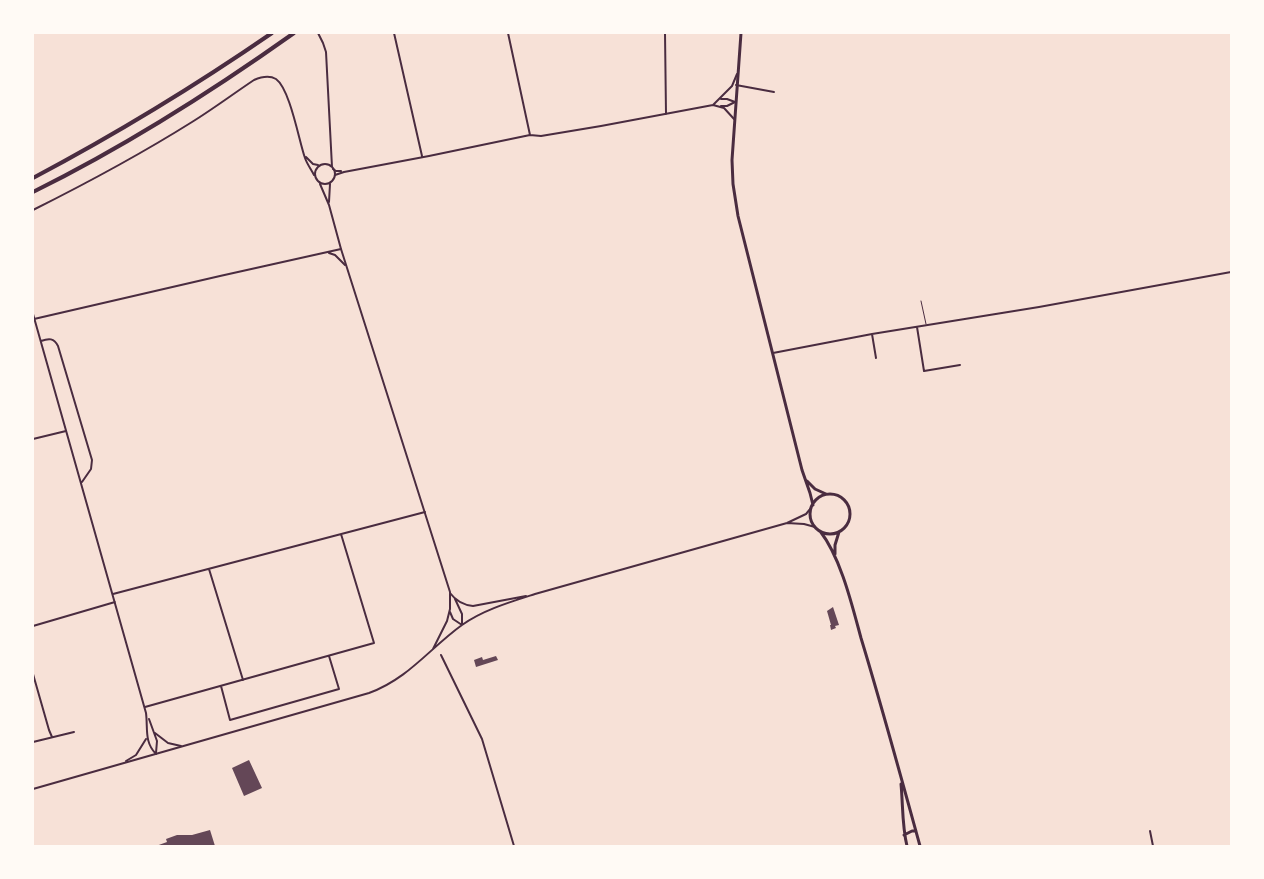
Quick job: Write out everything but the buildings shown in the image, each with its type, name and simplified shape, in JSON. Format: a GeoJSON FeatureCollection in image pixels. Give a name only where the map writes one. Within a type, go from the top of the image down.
{"type":"FeatureCollection","features":[{"type":"Feature","properties":{"kind":"highway"},"geometry":{"type":"LineString","coordinates":[[33,178],[155,110],[272,33]]}},
{"type":"Feature","properties":{"kind":"highway"},"geometry":{"type":"LineString","coordinates":[[33,192],[168,117],[294,33]]}},
{"type":"Feature","properties":{"kind":"main road"},"geometry":{"type":"LineString","coordinates":[[741,33],[734,119],[733,184],[738,216],[812,507]]}},
{"type":"Feature","properties":{"kind":"main road"},"geometry":{"type":"LineString","coordinates":[[806,480],[815,489],[828,495]]}},
{"type":"Feature","properties":{"kind":"main road"},"geometry":{"type":"LineString","coordinates":[[839,532],[826,534],[815,527],[810,514],[819,498],[834,495],[845,501],[850,512],[848,524],[839,532],[835,545],[836,556],[920,846]]}},
{"type":"Feature","properties":{"kind":"main road"},"geometry":{"type":"LineString","coordinates":[[820,531],[836,556]]}},
{"type":"Feature","properties":{"kind":"main road"},"geometry":{"type":"LineString","coordinates":[[900,774],[904,835],[907,846]]}},
{"type":"Feature","properties":{"kind":"main road"},"geometry":{"type":"LineString","coordinates":[[904,835],[915,831]]}},
{"type":"Feature","properties":{"kind":"street"},"geometry":{"type":"LineString","coordinates":[[318,33],[326,52],[335,175],[329,187],[329,205]]}},
{"type":"Feature","properties":{"kind":"street"},"geometry":{"type":"LineString","coordinates":[[394,33],[423,157]]}},
{"type":"Feature","properties":{"kind":"street"},"geometry":{"type":"LineString","coordinates":[[508,33],[530,135]]}},
{"type":"Feature","properties":{"kind":"street"},"geometry":{"type":"LineString","coordinates":[[665,33],[666,114]]}},
{"type":"Feature","properties":{"kind":"street"},"geometry":{"type":"LineString","coordinates":[[713,105],[732,86],[737,74]]}},
{"type":"Feature","properties":{"kind":"street"},"geometry":{"type":"LineString","coordinates":[[33,210],[194,121],[254,80],[271,77],[284,88],[304,155],[329,205],[450,592],[447,621],[431,651]]}},
{"type":"Feature","properties":{"kind":"street"},"geometry":{"type":"LineString","coordinates":[[736,86],[774,92]]}},
{"type":"Feature","properties":{"kind":"street"},"geometry":{"type":"LineString","coordinates":[[719,99],[735,102]]}},
{"type":"Feature","properties":{"kind":"street"},"geometry":{"type":"LineString","coordinates":[[335,175],[530,135],[561,132],[713,105],[727,106],[735,102]]}},
{"type":"Feature","properties":{"kind":"street"},"geometry":{"type":"LineString","coordinates":[[719,106],[728,111],[734,119]]}},
{"type":"Feature","properties":{"kind":"street"},"geometry":{"type":"LineString","coordinates":[[304,155],[313,164],[320,165],[332,155]]}},
{"type":"Feature","properties":{"kind":"street"},"geometry":{"type":"LineString","coordinates":[[324,164],[336,171],[344,172]]}},
{"type":"Feature","properties":{"kind":"street"},"geometry":{"type":"LineString","coordinates":[[314,175],[315,169],[320,165]]}},
{"type":"Feature","properties":{"kind":"street"},"geometry":{"type":"LineString","coordinates":[[320,184],[331,183]]}},
{"type":"Feature","properties":{"kind":"street"},"geometry":{"type":"LineString","coordinates":[[34,319],[341,249]]}},
{"type":"Feature","properties":{"kind":"street"},"geometry":{"type":"LineString","coordinates":[[326,252],[335,255],[347,267]]}},
{"type":"Feature","properties":{"kind":"street"},"geometry":{"type":"LineString","coordinates":[[772,353],[1231,272]]}},
{"type":"Feature","properties":{"kind":"street"},"geometry":{"type":"LineString","coordinates":[[33,314],[144,707],[158,746],[156,754]]}},
{"type":"Feature","properties":{"kind":"street"},"geometry":{"type":"LineString","coordinates":[[917,327],[924,370],[960,365]]}},
{"type":"Feature","properties":{"kind":"street"},"geometry":{"type":"LineString","coordinates":[[872,334],[876,358]]}},
{"type":"Feature","properties":{"kind":"street"},"geometry":{"type":"LineString","coordinates":[[41,341],[51,339],[58,346],[92,460],[91,470],[81,483]]}},
{"type":"Feature","properties":{"kind":"street"},"geometry":{"type":"LineString","coordinates":[[33,440],[66,431]]}},
{"type":"Feature","properties":{"kind":"street"},"geometry":{"type":"LineString","coordinates":[[455,598],[473,606],[535,594],[752,534],[787,523],[806,514],[812,507]]}},
{"type":"Feature","properties":{"kind":"street"},"geometry":{"type":"LineString","coordinates":[[113,594],[425,512]]}},
{"type":"Feature","properties":{"kind":"street"},"geometry":{"type":"LineString","coordinates":[[787,523],[815,527]]}},
{"type":"Feature","properties":{"kind":"street"},"geometry":{"type":"LineString","coordinates":[[144,707],[374,643],[341,534]]}},
{"type":"Feature","properties":{"kind":"street"},"geometry":{"type":"LineString","coordinates":[[209,569],[243,680]]}},
{"type":"Feature","properties":{"kind":"street"},"geometry":{"type":"LineString","coordinates":[[450,592],[462,614],[462,625]]}},
{"type":"Feature","properties":{"kind":"street"},"geometry":{"type":"LineString","coordinates":[[33,789],[383,688],[398,679],[462,625],[494,609],[535,594]]}},
{"type":"Feature","properties":{"kind":"street"},"geometry":{"type":"LineString","coordinates":[[33,626],[115,602]]}},
{"type":"Feature","properties":{"kind":"street"},"geometry":{"type":"LineString","coordinates":[[450,609],[453,619],[462,625]]}},
{"type":"Feature","properties":{"kind":"street"},"geometry":{"type":"LineString","coordinates":[[441,655],[482,739],[514,846]]}},
{"type":"Feature","properties":{"kind":"street"},"geometry":{"type":"LineString","coordinates":[[220,685],[230,720],[339,689],[328,656]]}},
{"type":"Feature","properties":{"kind":"street"},"geometry":{"type":"LineString","coordinates":[[33,674],[52,737]]}},
{"type":"Feature","properties":{"kind":"street"},"geometry":{"type":"LineString","coordinates":[[146,713],[149,746],[156,754]]}},
{"type":"Feature","properties":{"kind":"street"},"geometry":{"type":"LineString","coordinates":[[33,742],[74,732]]}},
{"type":"Feature","properties":{"kind":"street"},"geometry":{"type":"LineString","coordinates":[[154,733],[168,743],[183,746]]}},
{"type":"Feature","properties":{"kind":"street"},"geometry":{"type":"LineString","coordinates":[[121,764],[136,755],[147,737]]}},
{"type":"Feature","properties":{"kind":"street"},"geometry":{"type":"LineString","coordinates":[[1150,831],[1153,846]]}},
{"type":"Feature","properties":{"kind":"lane"},"geometry":{"type":"LineString","coordinates":[[921,301],[926,326]]}}]}
